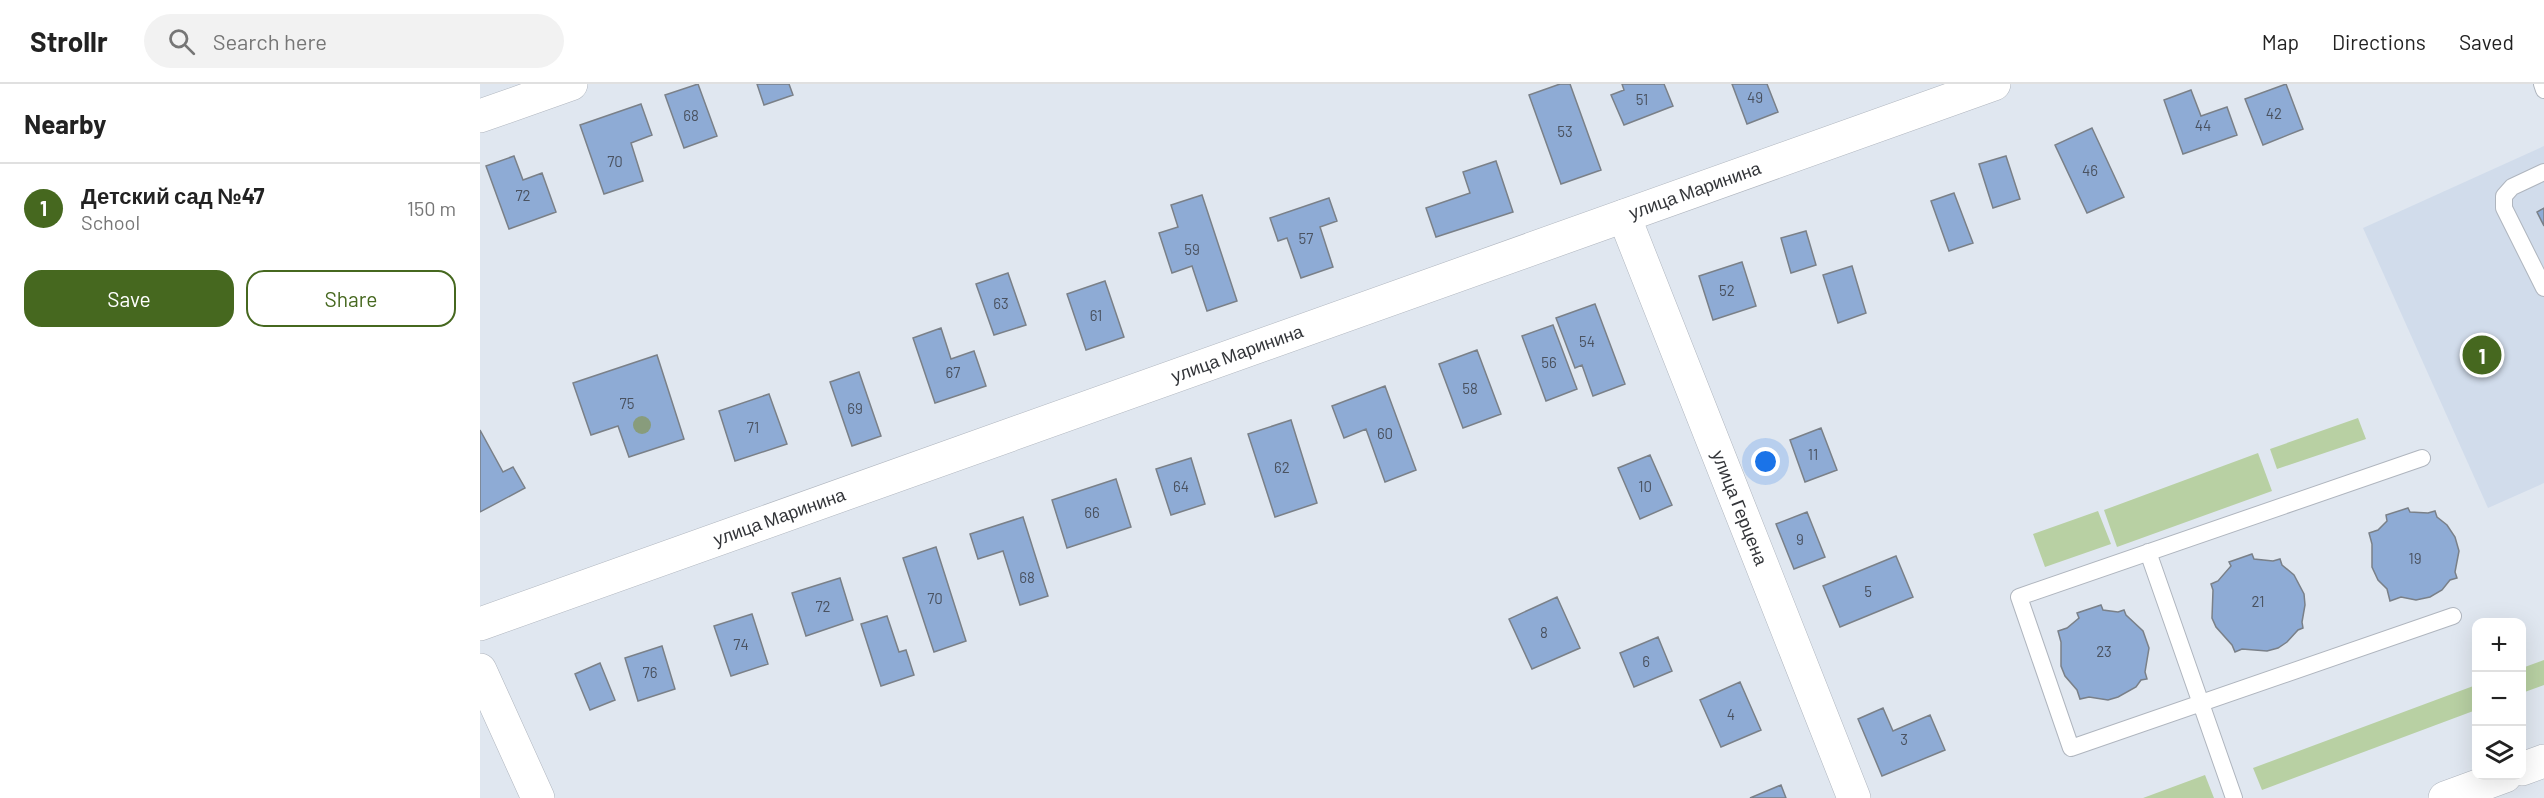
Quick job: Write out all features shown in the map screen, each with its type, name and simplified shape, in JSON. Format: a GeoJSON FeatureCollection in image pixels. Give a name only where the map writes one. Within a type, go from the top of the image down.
{"type":"FeatureCollection","features":[{"type":"Feature","properties":{"kind":"street"},"geometry":{"type":"LineString","coordinates":[[480,116],[571,84]]}},
{"type":"Feature","properties":{"kind":"street","name":"улица Маринина"},"geometry":{"type":"LineString","coordinates":[[480,624],[1994,84]]}},
{"type":"Feature","properties":{"kind":"street","name":"улица Герцена"},"geometry":{"type":"LineString","coordinates":[[1624,216],[1854,798]]}},
{"type":"Feature","properties":{"kind":"street"},"geometry":{"type":"LineString","coordinates":[[480,670],[538,798]]}},
{"type":"Feature","properties":{"kind":"street"},"geometry":{"type":"LineString","coordinates":[[2526,768],[2544,761]]}},
{"type":"Feature","properties":{"kind":"street"},"geometry":{"type":"LineString","coordinates":[[2445,798],[2494,780]]}},
{"type":"Feature","properties":{"kind":"lane"},"geometry":{"type":"LineString","coordinates":[[2542,84],[2544,90]]}},
{"type":"Feature","properties":{"kind":"lane"},"geometry":{"type":"LineString","coordinates":[[2544,172],[2512,188],[2504,196],[2504,208],[2544,288]]}},
{"type":"Feature","properties":{"kind":"lane"},"geometry":{"type":"LineString","coordinates":[[2422,458],[2019,597],[2071,748],[2453,616]]}},
{"type":"Feature","properties":{"kind":"lane"},"geometry":{"type":"LineString","coordinates":[[2148,552],[2234,798]]}},
{"type":"Feature","properties":{"kind":"shaded area"},"geometry":{"type":"Polygon","coordinates":[[[2544,146],[2544,483],[2488,508],[2363,228],[2544,146]]]}},
{"type":"Feature","properties":{"kind":"green space"},"geometry":{"type":"Polygon","coordinates":[[[2358,418],[2366,439],[2277,469],[2270,449],[2358,418]]]}},
{"type":"Feature","properties":{"kind":"green space"},"geometry":{"type":"Polygon","coordinates":[[[2258,453],[2272,491],[2117,547],[2104,510],[2258,453]]]}},
{"type":"Feature","properties":{"kind":"green space"},"geometry":{"type":"Polygon","coordinates":[[[2098,511],[2111,544],[2045,567],[2033,534],[2098,511]]]}},
{"type":"Feature","properties":{"kind":"green space"},"geometry":{"type":"Polygon","coordinates":[[[2544,660],[2544,685],[2526,692],[2526,667],[2544,660]]]}},
{"type":"Feature","properties":{"kind":"green space"},"geometry":{"type":"Polygon","coordinates":[[[2472,686],[2472,711],[2262,790],[2253,768],[2472,686]]]}},
{"type":"Feature","properties":{"kind":"green space"},"geometry":{"type":"Polygon","coordinates":[[[2205,775],[2214,798],[2143,798],[2205,775]]]}},
{"type":"Feature","properties":{"kind":"building"},"geometry":{"type":"Polygon","coordinates":[[[698,84],[717,136],[684,148],[665,95],[698,84]]]}},
{"type":"Feature","properties":{"kind":"building"},"geometry":{"type":"Polygon","coordinates":[[[757,84],[789,84],[793,95],[764,105],[757,84]]]}},
{"type":"Feature","properties":{"kind":"building"},"geometry":{"type":"Polygon","coordinates":[[[1560,84],[1570,84],[1601,170],[1561,184],[1529,95],[1560,84]]]}},
{"type":"Feature","properties":{"kind":"building"},"geometry":{"type":"Polygon","coordinates":[[[1622,84],[1664,84],[1673,106],[1624,125],[1611,95],[1624,90],[1622,84]]]}},
{"type":"Feature","properties":{"kind":"building"},"geometry":{"type":"Polygon","coordinates":[[[1732,84],[1767,84],[1778,112],[1747,124],[1732,84]]]}},
{"type":"Feature","properties":{"kind":"building"},"geometry":{"type":"Polygon","coordinates":[[[2286,84],[2303,129],[2263,145],[2245,99],[2286,84]]]}},
{"type":"Feature","properties":{"kind":"building"},"geometry":{"type":"Polygon","coordinates":[[[2191,90],[2201,116],[2227,107],[2237,135],[2183,154],[2164,100],[2191,90]]]}},
{"type":"Feature","properties":{"kind":"building"},"geometry":{"type":"Polygon","coordinates":[[[641,104],[652,135],[631,143],[643,181],[604,194],[580,125],[641,104]]]}},
{"type":"Feature","properties":{"kind":"building"},"geometry":{"type":"Polygon","coordinates":[[[2092,128],[2124,197],[2087,213],[2055,145],[2092,128]]]}},
{"type":"Feature","properties":{"kind":"building"},"geometry":{"type":"Polygon","coordinates":[[[514,156],[523,180],[542,173],[556,212],[509,229],[486,166],[514,156]]]}},
{"type":"Feature","properties":{"kind":"building"},"geometry":{"type":"Polygon","coordinates":[[[2006,156],[2020,199],[1993,208],[1979,164],[2006,156]]]}},
{"type":"Feature","properties":{"kind":"building"},"geometry":{"type":"Polygon","coordinates":[[[1496,161],[1513,212],[1436,237],[1426,208],[1470,193],[1463,172],[1496,161]]]}},
{"type":"Feature","properties":{"kind":"building"},"geometry":{"type":"Polygon","coordinates":[[[1954,193],[1973,243],[1949,251],[1931,201],[1954,193]]]}},
{"type":"Feature","properties":{"kind":"building"},"geometry":{"type":"Polygon","coordinates":[[[1202,195],[1237,301],[1207,311],[1192,266],[1172,273],[1159,233],[1178,227],[1171,205],[1202,195]]]}},
{"type":"Feature","properties":{"kind":"building"},"geometry":{"type":"Polygon","coordinates":[[[1329,198],[1337,221],[1320,227],[1333,267],[1301,278],[1287,238],[1278,241],[1270,218],[1329,198]]]}},
{"type":"Feature","properties":{"kind":"building"},"geometry":{"type":"Polygon","coordinates":[[[2544,208],[2544,226],[2537,212],[2544,208]]]}},
{"type":"Feature","properties":{"kind":"building"},"geometry":{"type":"Polygon","coordinates":[[[1806,231],[1816,265],[1791,273],[1781,238],[1806,231]]]}},
{"type":"Feature","properties":{"kind":"building"},"geometry":{"type":"Polygon","coordinates":[[[1742,262],[1756,306],[1713,320],[1699,276],[1742,262]]]}},
{"type":"Feature","properties":{"kind":"building"},"geometry":{"type":"Polygon","coordinates":[[[1852,266],[1866,313],[1838,323],[1823,275],[1852,266]]]}},
{"type":"Feature","properties":{"kind":"building"},"geometry":{"type":"Polygon","coordinates":[[[1008,273],[1026,325],[994,335],[976,284],[1008,273]]]}},
{"type":"Feature","properties":{"kind":"building"},"geometry":{"type":"Polygon","coordinates":[[[1105,281],[1124,337],[1086,350],[1067,294],[1105,281]]]}},
{"type":"Feature","properties":{"kind":"building"},"geometry":{"type":"Polygon","coordinates":[[[1595,304],[1625,384],[1593,396],[1582,365],[1575,368],[1556,318],[1595,304]]]}},
{"type":"Feature","properties":{"kind":"building"},"geometry":{"type":"Polygon","coordinates":[[[1553,325],[1577,389],[1546,401],[1522,336],[1553,325]]]}},
{"type":"Feature","properties":{"kind":"building"},"geometry":{"type":"Polygon","coordinates":[[[941,328],[951,359],[974,351],[986,386],[935,403],[913,338],[941,328]]]}},
{"type":"Feature","properties":{"kind":"building"},"geometry":{"type":"Polygon","coordinates":[[[1477,350],[1501,414],[1463,428],[1439,364],[1477,350]]]}},
{"type":"Feature","properties":{"kind":"building"},"geometry":{"type":"Polygon","coordinates":[[[657,355],[684,439],[629,457],[618,426],[591,435],[573,383],[657,355]]]}},
{"type":"Feature","properties":{"kind":"building"},"geometry":{"type":"Polygon","coordinates":[[[859,372],[881,436],[852,446],[830,382],[859,372]]]}},
{"type":"Feature","properties":{"kind":"building"},"geometry":{"type":"Polygon","coordinates":[[[1385,386],[1416,470],[1385,482],[1366,429],[1344,438],[1332,406],[1385,386]]]}},
{"type":"Feature","properties":{"kind":"building"},"geometry":{"type":"Polygon","coordinates":[[[769,394],[787,444],[735,461],[719,411],[769,394]]]}},
{"type":"Feature","properties":{"kind":"building"},"geometry":{"type":"Polygon","coordinates":[[[1291,420],[1317,503],[1275,517],[1248,434],[1291,420]]]}},
{"type":"Feature","properties":{"kind":"building"},"geometry":{"type":"Polygon","coordinates":[[[1821,428],[1837,470],[1805,482],[1790,440],[1821,428]]]}},
{"type":"Feature","properties":{"kind":"building"},"geometry":{"type":"Polygon","coordinates":[[[480,430],[503,472],[513,467],[525,488],[480,512],[480,430]]]}},
{"type":"Feature","properties":{"kind":"building"},"geometry":{"type":"Polygon","coordinates":[[[1650,455],[1672,505],[1640,519],[1618,468],[1650,455]]]}},
{"type":"Feature","properties":{"kind":"building"},"geometry":{"type":"Polygon","coordinates":[[[1191,458],[1205,504],[1171,515],[1156,469],[1191,458]]]}},
{"type":"Feature","properties":{"kind":"building"},"geometry":{"type":"Polygon","coordinates":[[[1116,479],[1131,527],[1067,548],[1052,500],[1116,479]]]}},
{"type":"Feature","properties":{"kind":"building"},"geometry":{"type":"Polygon","coordinates":[[[2408,508],[2410,512],[2435,511],[2437,517],[2447,525],[2455,537],[2459,551],[2455,572],[2457,578],[2450,580],[2442,590],[2430,597],[2416,600],[2401,597],[2390,601],[2387,589],[2378,580],[2372,567],[2372,544],[2369,533],[2378,530],[2387,521],[2386,515],[2408,508]]]}},
{"type":"Feature","properties":{"kind":"building"},"geometry":{"type":"Polygon","coordinates":[[[1807,512],[1825,557],[1794,569],[1776,524],[1807,512]]]}},
{"type":"Feature","properties":{"kind":"building"},"geometry":{"type":"Polygon","coordinates":[[[1023,517],[1048,596],[1020,605],[1003,551],[978,559],[970,534],[1023,517]]]}},
{"type":"Feature","properties":{"kind":"building"},"geometry":{"type":"Polygon","coordinates":[[[936,547],[966,641],[934,652],[903,558],[936,547]]]}},
{"type":"Feature","properties":{"kind":"building"},"geometry":{"type":"Polygon","coordinates":[[[2252,554],[2254,559],[2273,561],[2280,559],[2282,565],[2294,575],[2304,594],[2303,628],[2278,648],[2267,651],[2242,649],[2235,652],[2212,618],[2213,590],[2211,584],[2218,581],[2231,566],[2229,562],[2252,554]]]}},
{"type":"Feature","properties":{"kind":"building"},"geometry":{"type":"Polygon","coordinates":[[[1896,556],[1913,597],[1840,627],[1823,586],[1896,556]]]}},
{"type":"Feature","properties":{"kind":"building"},"geometry":{"type":"Polygon","coordinates":[[[840,578],[853,620],[806,636],[792,593],[840,578]]]}},
{"type":"Feature","properties":{"kind":"building"},"geometry":{"type":"Polygon","coordinates":[[[1557,597],[1580,648],[1532,669],[1509,619],[1557,597]]]}},
{"type":"Feature","properties":{"kind":"building"},"geometry":{"type":"Polygon","coordinates":[[[2101,605],[2103,610],[2118,612],[2124,610],[2126,615],[2143,631],[2149,648],[2145,672],[2147,679],[2141,680],[2136,687],[2118,697],[2108,700],[2089,697],[2080,699],[2077,690],[2065,676],[2061,666],[2061,642],[2058,631],[2067,628],[2079,618],[2077,613],[2101,605]]]}},
{"type":"Feature","properties":{"kind":"building"},"geometry":{"type":"Polygon","coordinates":[[[752,614],[768,664],[731,676],[714,626],[752,614]]]}},
{"type":"Feature","properties":{"kind":"building"},"geometry":{"type":"Polygon","coordinates":[[[887,616],[899,652],[906,650],[914,675],[881,686],[861,624],[887,616]]]}},
{"type":"Feature","properties":{"kind":"building"},"geometry":{"type":"Polygon","coordinates":[[[1658,637],[1672,671],[1634,687],[1620,653],[1658,637]]]}},
{"type":"Feature","properties":{"kind":"building"},"geometry":{"type":"Polygon","coordinates":[[[662,646],[675,689],[638,701],[625,658],[662,646]]]}},
{"type":"Feature","properties":{"kind":"building"},"geometry":{"type":"Polygon","coordinates":[[[600,663],[615,700],[590,710],[575,674],[600,663]]]}},
{"type":"Feature","properties":{"kind":"building"},"geometry":{"type":"Polygon","coordinates":[[[1740,682],[1761,730],[1721,747],[1700,700],[1740,682]]]}},
{"type":"Feature","properties":{"kind":"building"},"geometry":{"type":"Polygon","coordinates":[[[1883,708],[1893,731],[1930,715],[1945,750],[1882,776],[1858,719],[1883,708]]]}},
{"type":"Feature","properties":{"kind":"building"},"geometry":{"type":"Polygon","coordinates":[[[1781,785],[1786,798],[1750,798],[1781,785]]]}},
{"type":"Feature","properties":{"kind":"place","name":"Детский сад №47"},"geometry":{"type":"Point","coordinates":[2482,355]}}]}
